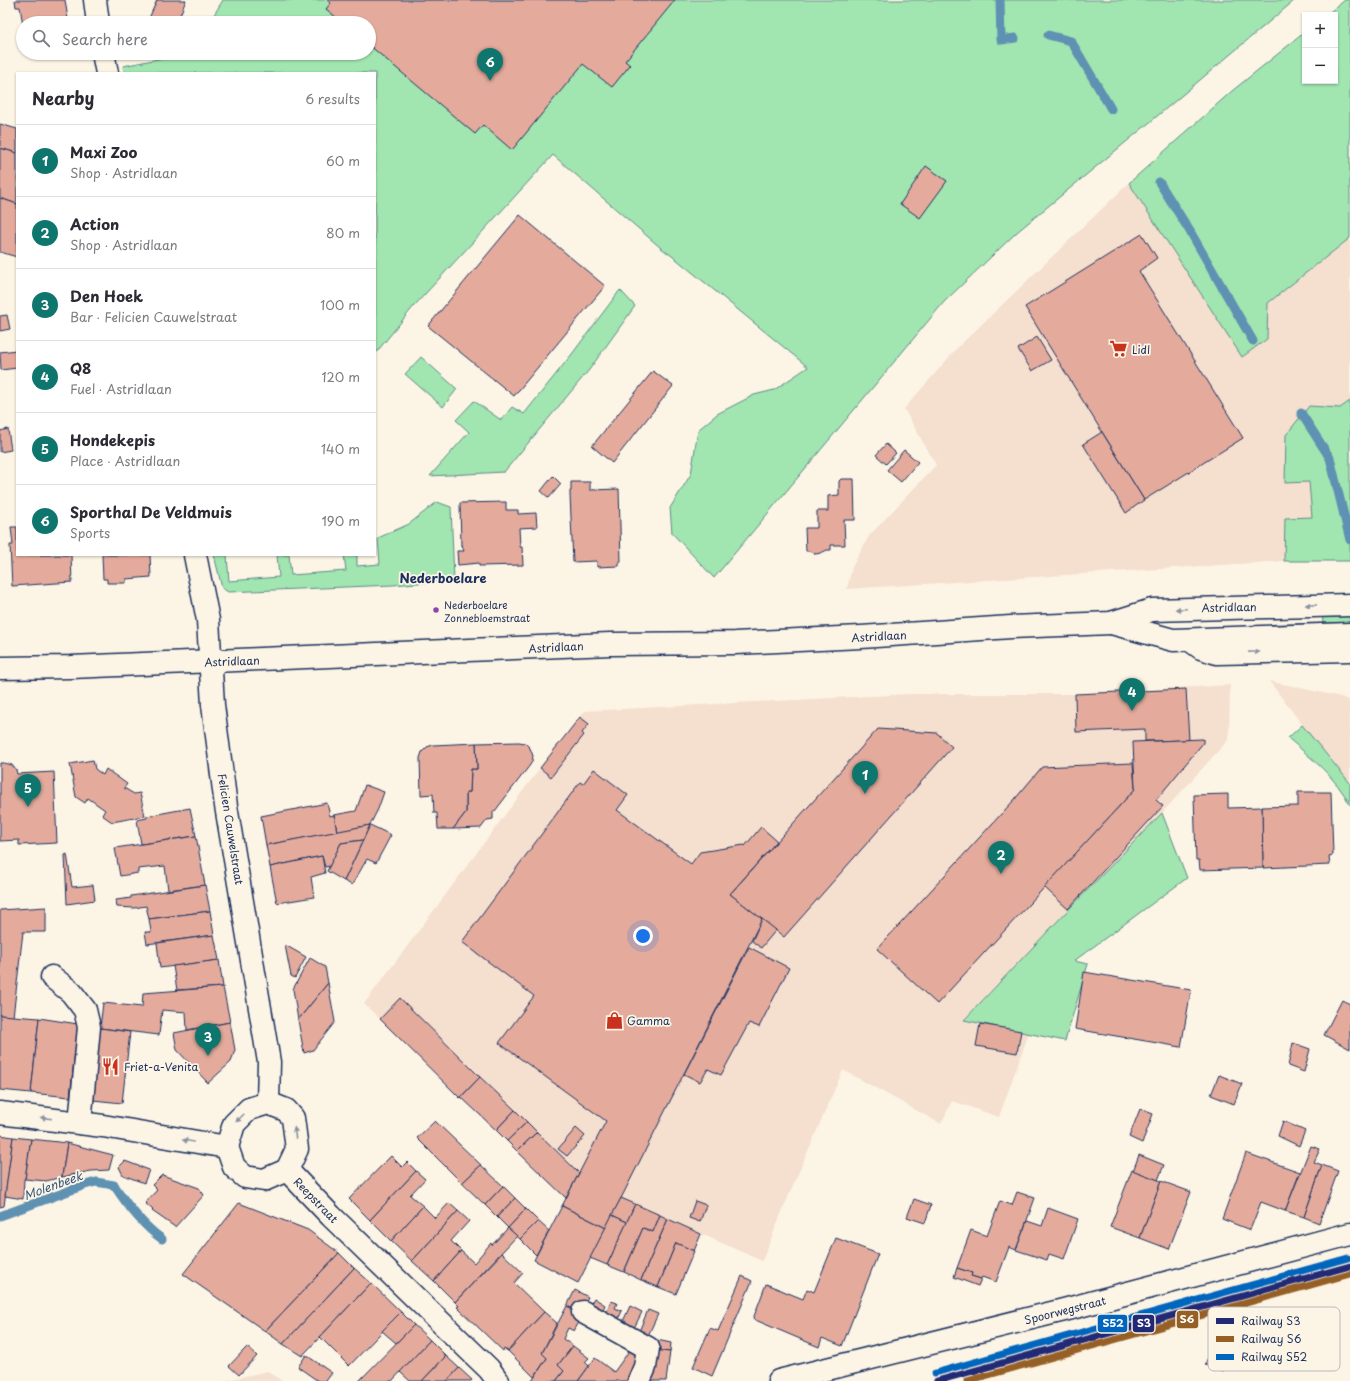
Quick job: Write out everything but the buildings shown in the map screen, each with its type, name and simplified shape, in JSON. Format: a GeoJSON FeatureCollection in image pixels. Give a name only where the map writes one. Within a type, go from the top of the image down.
{"type":"FeatureCollection","features":[{"type":"Feature","properties":{"kind":"street"},"geometry":{"type":"LineString","coordinates":[[95,0],[97,16]]}},
{"type":"Feature","properties":{"kind":"street"},"geometry":{"type":"LineString","coordinates":[[104,60],[107,72]]}},
{"type":"Feature","properties":{"kind":"street","name":"Felicien Cauwelstraat"},"geometry":{"type":"LineString","coordinates":[[195,556],[208,620],[214,705],[226,806],[269,1062],[268,1103]]}},
{"type":"Feature","properties":{"kind":"street","name":"Astridlaan"},"geometry":{"type":"LineString","coordinates":[[0,668],[211,662],[610,644],[735,643],[861,637],[1011,627],[1111,623],[1152,610],[1350,604]]}},
{"type":"Feature","properties":{"kind":"street","name":"Astridlaan"},"geometry":{"type":"LineString","coordinates":[[1111,623],[1173,640],[1350,634]]}},
{"type":"Feature","properties":{"kind":"street"},"geometry":{"type":"LineString","coordinates":[[1190,640],[1200,648],[1217,652],[1350,650]]}},
{"type":"Feature","properties":{"kind":"street"},"geometry":{"type":"LineString","coordinates":[[52,977],[71,992],[85,1010],[88,1027],[80,1123]]}},
{"type":"Feature","properties":{"kind":"street"},"geometry":{"type":"LineString","coordinates":[[0,1113],[103,1126],[227,1147],[234,1124],[249,1109],[268,1103],[286,1110],[293,1118],[296,1149],[287,1170]]}},
{"type":"Feature","properties":{"kind":"street","name":"Reepstraat"},"geometry":{"type":"LineString","coordinates":[[227,1147],[234,1167],[244,1177],[264,1180],[287,1170],[331,1216],[489,1369],[498,1381]]}},
{"type":"Feature","properties":{"kind":"street","name":"Spoorwegstraat"},"geometry":{"type":"LineString","coordinates":[[779,1381],[1064,1310],[1350,1234]]}},
{"type":"Feature","properties":{"kind":"street"},"geometry":{"type":"LineString","coordinates":[[583,1312],[648,1348],[645,1367],[639,1381]]}},
{"type":"Feature","properties":{"kind":"shaded area"},"geometry":{"type":"Polygon","coordinates":[[[1129,183],[1242,357],[1267,339],[1268,303],[1350,238],[1350,401],[1340,408],[1309,406],[1285,482],[1309,482],[1312,517],[1285,518],[1284,561],[847,589],[852,567],[869,536],[936,465],[904,409],[958,347],[1129,183]]]}},
{"type":"Feature","properties":{"kind":"shaded area"},"geometry":{"type":"Polygon","coordinates":[[[1269,681],[1341,697],[1350,701],[1350,783],[1317,744],[1269,681]]]}},
{"type":"Feature","properties":{"kind":"shaded area"},"geometry":{"type":"Polygon","coordinates":[[[1230,685],[1229,739],[1162,813],[964,1019],[1029,1033],[999,1117],[952,1101],[941,1124],[843,1070],[762,1261],[621,1198],[606,1228],[562,1206],[579,1172],[400,999],[380,1019],[364,1004],[540,768],[585,711],[909,694],[1075,694],[1230,685]]]}},
{"type":"Feature","properties":{"kind":"shaded area"},"geometry":{"type":"Polygon","coordinates":[[[268,1371],[282,1381],[224,1381],[268,1371]]]}},
{"type":"Feature","properties":{"kind":"green space"},"geometry":{"type":"Polygon","coordinates":[[[223,0],[1295,0],[1017,232],[944,302],[714,578],[672,533],[670,508],[691,474],[698,430],[717,414],[754,395],[774,390],[808,367],[661,248],[553,155],[414,306],[376,353],[376,72],[124,72],[123,66],[153,60],[376,60],[376,16],[213,16],[223,0]]]}},
{"type":"Feature","properties":{"kind":"green space"},"geometry":{"type":"Polygon","coordinates":[[[1345,0],[1350,0],[1350,238],[1268,303],[1267,339],[1242,357],[1129,183],[1232,91],[1302,34],[1302,84],[1338,84],[1338,12],[1330,12],[1345,0]]]}},
{"type":"Feature","properties":{"kind":"green space"},"geometry":{"type":"Polygon","coordinates":[[[620,290],[635,306],[589,370],[504,472],[430,476],[469,432],[456,420],[474,401],[501,420],[512,407],[524,414],[572,354],[620,290]]]}},
{"type":"Feature","properties":{"kind":"green space"},"geometry":{"type":"Polygon","coordinates":[[[421,357],[457,389],[443,407],[405,374],[421,357]]]}},
{"type":"Feature","properties":{"kind":"green space"},"geometry":{"type":"Polygon","coordinates":[[[1350,401],[1350,561],[1284,561],[1285,518],[1312,517],[1309,482],[1285,483],[1286,435],[1309,406],[1340,408],[1350,401]]]}},
{"type":"Feature","properties":{"kind":"green space"},"geometry":{"type":"Polygon","coordinates":[[[437,502],[451,507],[454,580],[393,585],[228,592],[222,588],[214,556],[227,556],[229,581],[279,577],[277,556],[289,556],[291,575],[346,571],[344,556],[357,556],[357,566],[380,564],[378,538],[409,524],[437,502]]]}},
{"type":"Feature","properties":{"kind":"green space"},"geometry":{"type":"Polygon","coordinates":[[[1350,609],[1350,626],[1323,626],[1322,610],[1350,609]]]}},
{"type":"Feature","properties":{"kind":"green space"},"geometry":{"type":"Polygon","coordinates":[[[1302,725],[1350,783],[1350,805],[1338,786],[1330,777],[1288,738],[1302,725]]]}},
{"type":"Feature","properties":{"kind":"green space"},"geometry":{"type":"Polygon","coordinates":[[[1162,813],[1187,878],[1074,961],[1088,964],[1065,1041],[964,1020],[1069,909],[1162,813]]]}},
{"type":"Feature","properties":{"kind":"waterway"},"geometry":{"type":"LineString","coordinates":[[1000,0],[1001,40],[1015,38]]}},
{"type":"Feature","properties":{"kind":"waterway"},"geometry":{"type":"LineString","coordinates":[[1048,35],[1071,41],[1111,109]]}},
{"type":"Feature","properties":{"kind":"waterway"},"geometry":{"type":"LineString","coordinates":[[1159,182],[1191,233],[1253,341]]}},
{"type":"Feature","properties":{"kind":"waterway"},"geometry":{"type":"LineString","coordinates":[[1301,413],[1330,458],[1350,540]]}},
{"type":"Feature","properties":{"kind":"waterway","name":"Molenbeek"},"geometry":{"type":"LineString","coordinates":[[0,1216],[96,1182],[114,1185],[135,1214],[162,1239]]}},
{"type":"Feature","properties":{"kind":"rail line","name":"S52"},"geometry":{"type":"LineString","coordinates":[[935,1373],[1348,1258]]}},
{"type":"Feature","properties":{"kind":"rail line","name":"S3"},"geometry":{"type":"LineString","coordinates":[[937,1381],[1350,1266]]}},
{"type":"Feature","properties":{"kind":"rail line","name":"S6"},"geometry":{"type":"LineString","coordinates":[[1232,1307],[1350,1274]]}},
{"type":"Feature","properties":{"kind":"rail line","name":"S6"},"geometry":{"type":"LineString","coordinates":[[967,1381],[1208,1314]]}},
{"type":"Feature","properties":{"kind":"place","name":"Sporthal De Veldmuis"},"geometry":{"type":"Point","coordinates":[490,81]}},
{"type":"Feature","properties":{"kind":"place","name":"Lidl"},"geometry":{"type":"Point","coordinates":[1119,349]}},
{"type":"Feature","properties":{"kind":"place","name":"Nederboelare Zonnebloemstraat"},"geometry":{"type":"Point","coordinates":[436,610]}},
{"type":"Feature","properties":{"kind":"place","name":"Q8"},"geometry":{"type":"Point","coordinates":[1132,711]}},
{"type":"Feature","properties":{"kind":"place","name":"Maxi Zoo"},"geometry":{"type":"Point","coordinates":[865,794]}},
{"type":"Feature","properties":{"kind":"place","name":"Hondekepis"},"geometry":{"type":"Point","coordinates":[28,807]}},
{"type":"Feature","properties":{"kind":"place","name":"Action"},"geometry":{"type":"Point","coordinates":[1001,874]}},
{"type":"Feature","properties":{"kind":"place","name":"Gamma"},"geometry":{"type":"Point","coordinates":[614,1020]}},
{"type":"Feature","properties":{"kind":"place","name":"Den Hoek"},"geometry":{"type":"Point","coordinates":[208,1056]}},
{"type":"Feature","properties":{"kind":"place","name":"Friet-a-Venita"},"geometry":{"type":"Point","coordinates":[111,1066]}},
{"type":"Feature","properties":{"kind":"district","name":"Nederboelare"},"geometry":{"type":"Point","coordinates":[443,577]}}]}
